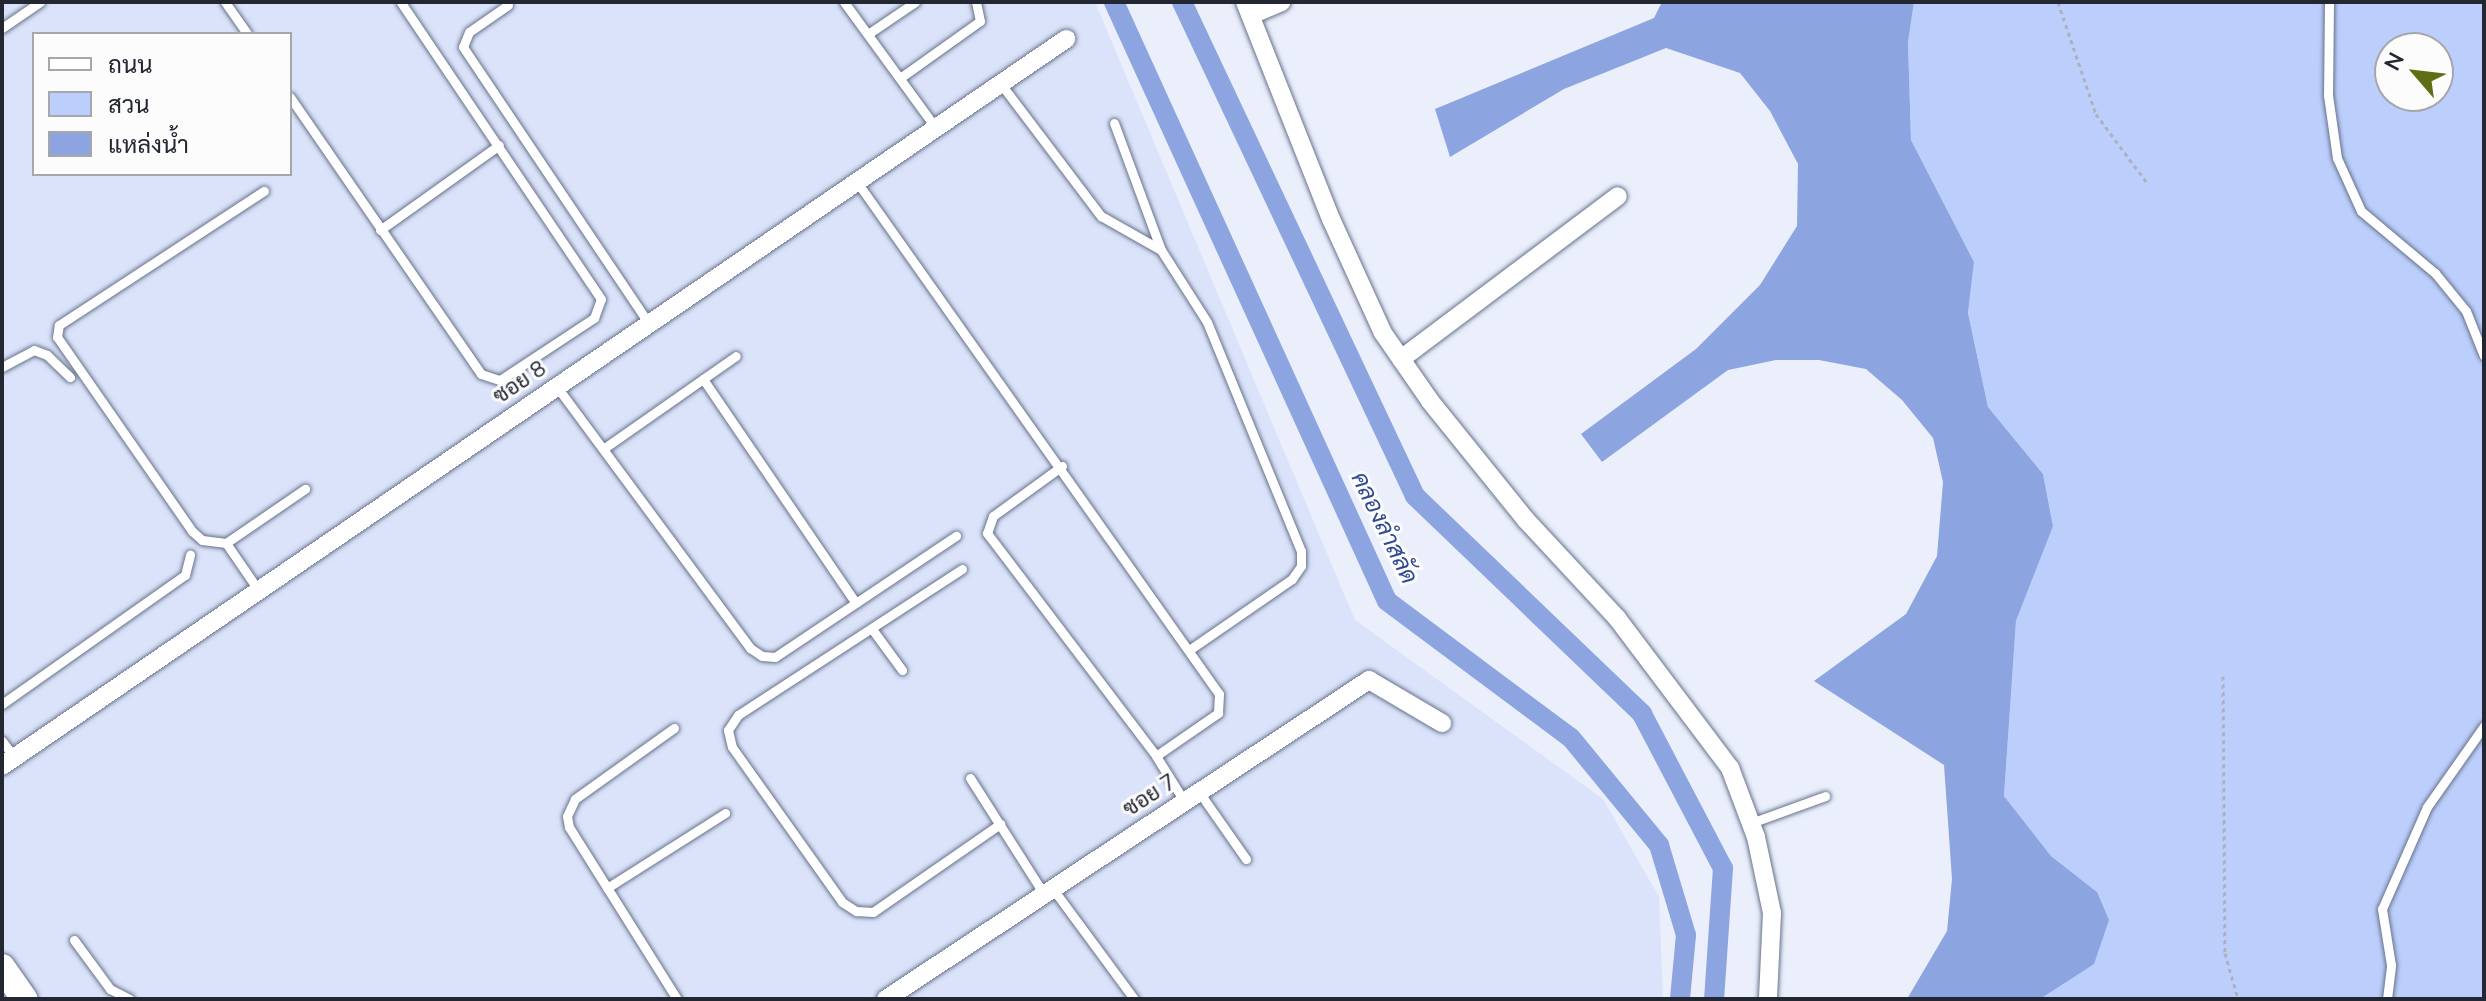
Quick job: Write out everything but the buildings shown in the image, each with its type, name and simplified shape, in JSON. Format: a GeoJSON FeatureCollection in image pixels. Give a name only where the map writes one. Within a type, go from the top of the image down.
{"type":"FeatureCollection","features":[{"type":"Feature","properties":{"kind":"main road"},"geometry":{"type":"LineString","coordinates":[[2,967],[24,999]]}},
{"type":"Feature","properties":{"kind":"street"},"geometry":{"type":"LineString","coordinates":[[1281,2],[1248,8],[1331,219],[1383,333],[1526,520],[1617,618],[1730,768],[1751,823],[1772,913],[1768,999]]}},
{"type":"Feature","properties":{"kind":"street","name":"ซอย 8"},"geometry":{"type":"LineString","coordinates":[[8,762],[1066,39]]}},
{"type":"Feature","properties":{"kind":"street"},"geometry":{"type":"LineString","coordinates":[[1401,359],[1618,196]]}},
{"type":"Feature","properties":{"kind":"street","name":"ซอย 7"},"geometry":{"type":"LineString","coordinates":[[886,999],[1369,680],[1442,723]]}},
{"type":"Feature","properties":{"kind":"lane"},"geometry":{"type":"LineString","coordinates":[[225,2],[246,32]]}},
{"type":"Feature","properties":{"kind":"lane"},"geometry":{"type":"LineString","coordinates":[[292,100],[380,230],[491,381],[594,318],[601,299],[401,2]]}},
{"type":"Feature","properties":{"kind":"lane"},"geometry":{"type":"LineString","coordinates":[[844,2],[936,128]]}},
{"type":"Feature","properties":{"kind":"lane"},"geometry":{"type":"LineString","coordinates":[[868,34],[915,2]]}},
{"type":"Feature","properties":{"kind":"lane"},"geometry":{"type":"LineString","coordinates":[[900,78],[980,21],[976,2]]}},
{"type":"Feature","properties":{"kind":"lane"},"geometry":{"type":"LineString","coordinates":[[2329,2],[2328,95],[2337,158],[2361,211],[2435,273],[2466,311],[2484,356]]}},
{"type":"Feature","properties":{"kind":"lane"},"geometry":{"type":"LineString","coordinates":[[2,28],[38,3]]}},
{"type":"Feature","properties":{"kind":"lane"},"geometry":{"type":"LineString","coordinates":[[508,5],[469,32],[463,47],[649,324]]}},
{"type":"Feature","properties":{"kind":"lane"},"geometry":{"type":"LineString","coordinates":[[1001,84],[1101,216],[1161,250]]}},
{"type":"Feature","properties":{"kind":"lane"},"geometry":{"type":"LineString","coordinates":[[1114,123],[1161,250],[1207,322],[1301,551],[1301,566],[1292,579],[1189,650]]}},
{"type":"Feature","properties":{"kind":"lane"},"geometry":{"type":"LineString","coordinates":[[380,230],[499,145]]}},
{"type":"Feature","properties":{"kind":"lane"},"geometry":{"type":"LineString","coordinates":[[857,182],[1062,466],[1222,703],[1218,713],[1156,756]]}},
{"type":"Feature","properties":{"kind":"lane"},"geometry":{"type":"LineString","coordinates":[[264,191],[59,325],[57,337],[192,531],[202,540],[226,543],[305,489]]}},
{"type":"Feature","properties":{"kind":"lane"},"geometry":{"type":"LineString","coordinates":[[2,367],[34,350],[47,355],[70,377]]}},
{"type":"Feature","properties":{"kind":"lane"},"geometry":{"type":"LineString","coordinates":[[603,449],[736,356]]}},
{"type":"Feature","properties":{"kind":"lane"},"geometry":{"type":"LineString","coordinates":[[703,379],[856,603]]}},
{"type":"Feature","properties":{"kind":"lane"},"geometry":{"type":"LineString","coordinates":[[557,387],[750,648],[762,656],[775,657],[956,536]]}},
{"type":"Feature","properties":{"kind":"lane"},"geometry":{"type":"LineString","coordinates":[[1062,466],[993,516],[987,533],[1156,756],[1246,859]]}},
{"type":"Feature","properties":{"kind":"lane"},"geometry":{"type":"LineString","coordinates":[[226,543],[259,591]]}},
{"type":"Feature","properties":{"kind":"lane"},"geometry":{"type":"LineString","coordinates":[[2,704],[185,575],[190,555]]}},
{"type":"Feature","properties":{"kind":"lane"},"geometry":{"type":"LineString","coordinates":[[962,569],[738,715],[728,730],[732,747],[842,902],[856,911],[873,912],[1000,824]]}},
{"type":"Feature","properties":{"kind":"lane"},"geometry":{"type":"LineString","coordinates":[[872,629],[902,670]]}},
{"type":"Feature","properties":{"kind":"lane"},"geometry":{"type":"LineString","coordinates":[[2387,999],[2391,965],[2382,909],[2427,807],[2484,726]]}},
{"type":"Feature","properties":{"kind":"lane"},"geometry":{"type":"LineString","coordinates":[[674,728],[575,799],[567,816],[569,827],[677,999]]}},
{"type":"Feature","properties":{"kind":"lane"},"geometry":{"type":"LineString","coordinates":[[2,741],[8,762]]}},
{"type":"Feature","properties":{"kind":"lane"},"geometry":{"type":"LineString","coordinates":[[970,778],[1049,892],[1134,999]]}},
{"type":"Feature","properties":{"kind":"lane"},"geometry":{"type":"LineString","coordinates":[[1751,823],[1825,796]]}},
{"type":"Feature","properties":{"kind":"lane"},"geometry":{"type":"LineString","coordinates":[[607,888],[725,813]]}},
{"type":"Feature","properties":{"kind":"lane"},"geometry":{"type":"LineString","coordinates":[[74,940],[110,989],[130,999]]}},
{"type":"Feature","properties":{"kind":"path"},"geometry":{"type":"LineString","coordinates":[[2058,2],[2096,114],[2148,184]]}},
{"type":"Feature","properties":{"kind":"path"},"geometry":{"type":"LineString","coordinates":[[2223,676],[2225,953],[2238,999]]}},
{"type":"Feature","properties":{"kind":"shaded area"},"geometry":{"type":"Polygon","coordinates":[[[2,2],[1095,2],[1355,620],[1603,799],[1659,897],[1663,999],[2,999],[2,2]]]}},
{"type":"Feature","properties":{"kind":"green space"},"geometry":{"type":"Polygon","coordinates":[[[1914,2],[2484,2],[2484,999],[2040,999],[2097,892],[2051,856],[2004,796],[2016,621],[2053,525],[2043,474],[1988,407],[1968,313],[1974,262],[1911,140],[1908,42],[1914,2]]]}},
{"type":"Feature","properties":{"kind":"water"},"geometry":{"type":"Polygon","coordinates":[[[1662,2],[1914,2],[1908,42],[1911,140],[1974,262],[1968,313],[1988,407],[2043,474],[2053,526],[2016,621],[2004,796],[2051,856],[2097,892],[2109,920],[2094,964],[2040,999],[1907,999],[1947,931],[1952,879],[1944,765],[1814,681],[1906,614],[1937,556],[1943,482],[1933,438],[1902,400],[1866,369],[1819,360],[1776,360],[1728,370],[1602,462],[1581,434],[1696,349],[1760,285],[1797,226],[1798,164],[1770,111],[1740,73],[1666,48],[1564,89],[1450,157],[1435,109],[1654,18],[1662,2]]]}},
{"type":"Feature","properties":{"kind":"waterway","name":"คลองลำสลัด"},"geometry":{"type":"LineString","coordinates":[[1114,2],[1387,601],[1571,738],[1659,845],[1686,935],[1680,999]]}},
{"type":"Feature","properties":{"kind":"waterway"},"geometry":{"type":"LineString","coordinates":[[1182,2],[1415,496],[1642,714],[1723,868],[1714,999]]}}]}
